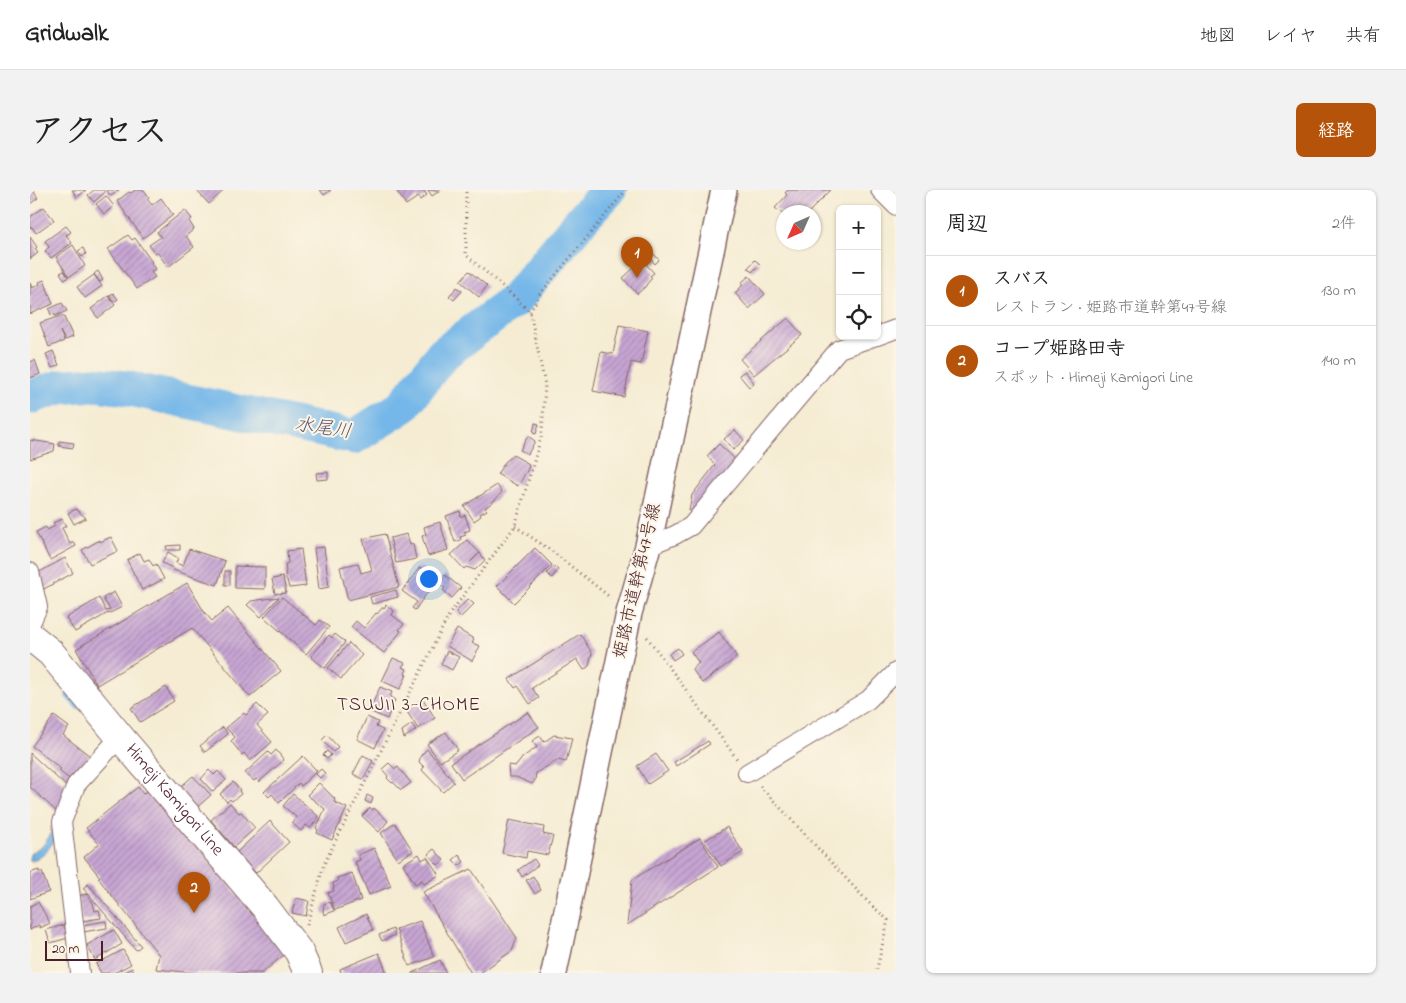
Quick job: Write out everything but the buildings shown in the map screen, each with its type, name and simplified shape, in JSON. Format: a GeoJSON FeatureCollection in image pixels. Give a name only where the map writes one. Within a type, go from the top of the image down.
{"type":"FeatureCollection","features":[{"type":"Feature","properties":{"kind":"main road","name":"Himeji Kamigori Line"},"geometry":{"type":"LineString","coordinates":[[30,636],[51,653],[265,907],[306,968]]}},
{"type":"Feature","properties":{"kind":"street","name":"姫路市道幹第47号線"},"geometry":{"type":"LineString","coordinates":[[554,973],[629,613],[648,546],[724,190]]}},
{"type":"Feature","properties":{"kind":"street"},"geometry":{"type":"LineString","coordinates":[[880,190],[896,206]]}},
{"type":"Feature","properties":{"kind":"street"},"geometry":{"type":"LineString","coordinates":[[881,335],[896,330]]}},
{"type":"Feature","properties":{"kind":"street"},"geometry":{"type":"LineString","coordinates":[[648,546],[691,526],[839,349],[865,340]]}},
{"type":"Feature","properties":{"kind":"street"},"geometry":{"type":"LineString","coordinates":[[30,572],[38,607],[30,625]]}},
{"type":"Feature","properties":{"kind":"street"},"geometry":{"type":"LineString","coordinates":[[747,773],[868,700],[896,672]]}},
{"type":"Feature","properties":{"kind":"street"},"geometry":{"type":"LineString","coordinates":[[80,973],[62,822],[76,785],[120,737]]}},
{"type":"Feature","properties":{"kind":"path"},"geometry":{"type":"LineString","coordinates":[[306,968],[324,864],[449,615],[515,526],[542,434],[545,385],[530,312],[466,255],[466,190]]}},
{"type":"Feature","properties":{"kind":"path"},"geometry":{"type":"LineString","coordinates":[[530,312],[540,294],[626,190]]}},
{"type":"Feature","properties":{"kind":"path"},"geometry":{"type":"LineString","coordinates":[[515,526],[553,552],[629,613],[747,773],[868,902],[888,920],[876,973]]}},
{"type":"Feature","properties":{"kind":"water"},"geometry":{"type":"Polygon","coordinates":[[[53,831],[57,836],[49,848],[39,858],[30,861],[30,854],[43,846],[53,831]]]}},
{"type":"Feature","properties":{"kind":"waterway","name":"水尾川"},"geometry":{"type":"LineString","coordinates":[[30,397],[60,387],[94,384],[126,388],[354,437],[402,407],[443,354],[515,300],[582,219],[609,190]]}},
{"type":"Feature","properties":{"kind":"waterway"},"geometry":{"type":"LineString","coordinates":[[68,696],[78,707]]}},
{"type":"Feature","properties":{"kind":"place","name":"スバス"},"geometry":{"type":"Point","coordinates":[637,278]}},
{"type":"Feature","properties":{"kind":"place","name":"コープ姫路田寺"},"geometry":{"type":"Point","coordinates":[194,913]}},
{"type":"Feature","properties":{"kind":"district","name":"TSUJII 3-CHOME"},"geometry":{"type":"Point","coordinates":[409,705]}}]}
